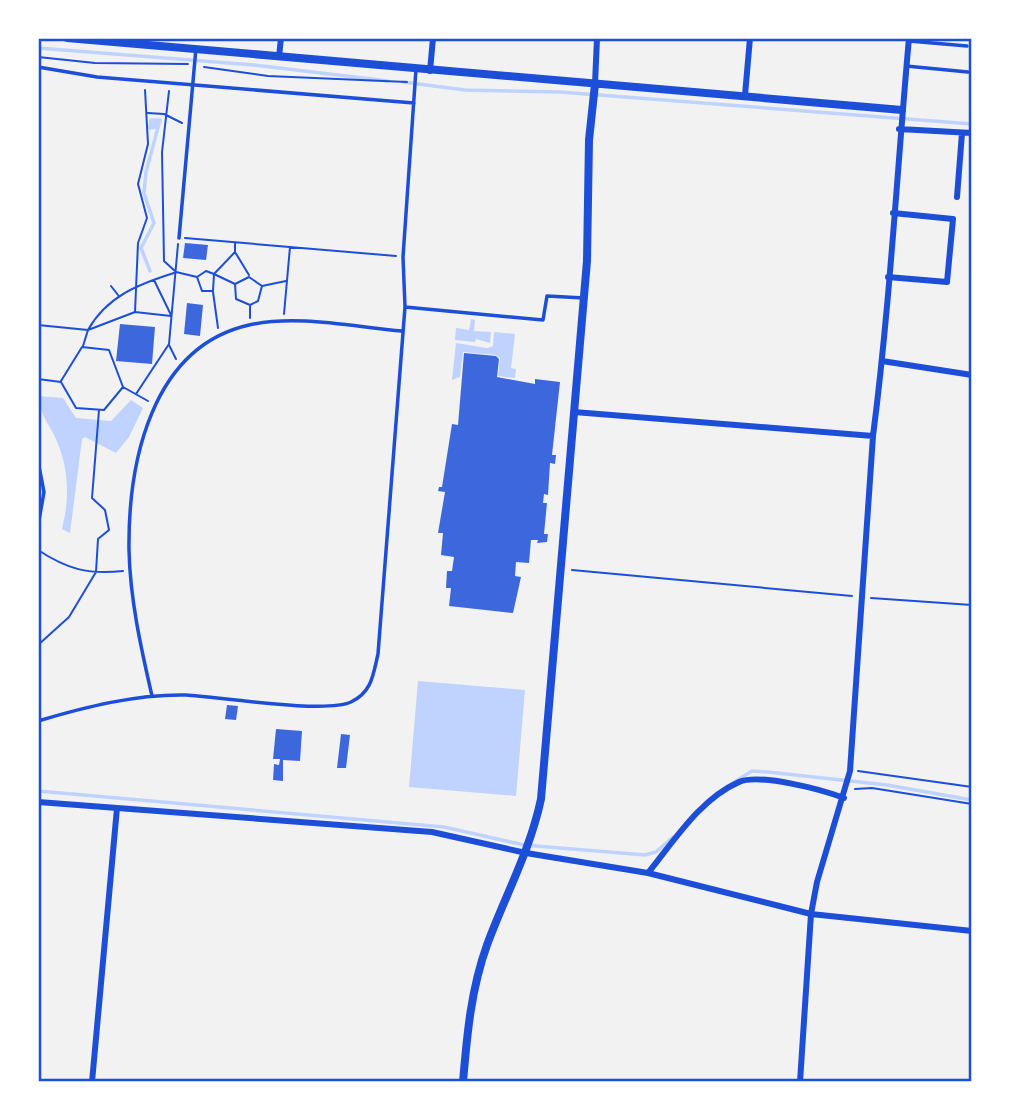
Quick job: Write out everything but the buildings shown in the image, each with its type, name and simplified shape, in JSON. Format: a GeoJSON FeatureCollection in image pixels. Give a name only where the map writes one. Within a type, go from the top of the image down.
{"type":"FeatureCollection","features":[{"type":"Feature","properties":{"kind":"street"},"geometry":{"type":"LineString","coordinates":[[67,38],[902,110]]}},
{"type":"Feature","properties":{"kind":"street"},"geometry":{"type":"LineString","coordinates":[[279,57],[281,38]]}},
{"type":"Feature","properties":{"kind":"street"},"geometry":{"type":"LineString","coordinates":[[430,71],[432,38]]}},
{"type":"Feature","properties":{"kind":"street"},"geometry":{"type":"LineString","coordinates":[[463,1082],[470,1006],[481,965],[526,853],[541,799],[584,298],[589,140],[597,38]]}},
{"type":"Feature","properties":{"kind":"street"},"geometry":{"type":"LineString","coordinates":[[745,95],[750,38]]}},
{"type":"Feature","properties":{"kind":"street"},"geometry":{"type":"LineString","coordinates":[[800,1082],[811,915],[817,883],[850,771],[873,436],[883,361],[899,129],[909,40]]}},
{"type":"Feature","properties":{"kind":"street"},"geometry":{"type":"LineString","coordinates":[[899,129],[971,134]]}},
{"type":"Feature","properties":{"kind":"street"},"geometry":{"type":"LineString","coordinates":[[957,197],[962,133]]}},
{"type":"Feature","properties":{"kind":"street"},"geometry":{"type":"LineString","coordinates":[[888,277],[947,282],[953,219],[893,213]]}},
{"type":"Feature","properties":{"kind":"street"},"geometry":{"type":"LineString","coordinates":[[883,361],[971,375]]}},
{"type":"Feature","properties":{"kind":"street"},"geometry":{"type":"LineString","coordinates":[[574,412],[873,436]]}},
{"type":"Feature","properties":{"kind":"street"},"geometry":{"type":"LineString","coordinates":[[649,873],[696,813],[738,783],[763,780],[844,798]]}},
{"type":"Feature","properties":{"kind":"street"},"geometry":{"type":"LineString","coordinates":[[38,802],[432,832],[526,853],[649,873],[811,915],[971,932]]}},
{"type":"Feature","properties":{"kind":"street"},"geometry":{"type":"LineString","coordinates":[[92,1082],[117,808]]}},
{"type":"Feature","properties":{"kind":"lane"},"geometry":{"type":"LineString","coordinates":[[909,40],[967,46]]}},
{"type":"Feature","properties":{"kind":"lane"},"geometry":{"type":"LineString","coordinates":[[179,238],[196,48]]}},
{"type":"Feature","properties":{"kind":"lane"},"geometry":{"type":"LineString","coordinates":[[906,66],[968,72]]}},
{"type":"Feature","properties":{"kind":"lane"},"geometry":{"type":"LineString","coordinates":[[38,67],[144,81],[414,103]]}},
{"type":"Feature","properties":{"kind":"lane"},"geometry":{"type":"LineString","coordinates":[[38,721],[152,696],[184,695],[334,707],[364,694],[372,684],[378,654],[405,307],[404,257],[416,69]]}},
{"type":"Feature","properties":{"kind":"lane"},"geometry":{"type":"LineString","coordinates":[[405,307],[543,320],[547,296],[584,298]]}},
{"type":"Feature","properties":{"kind":"lane"},"geometry":{"type":"LineString","coordinates":[[152,696],[141,646],[129,551],[131,500],[141,446],[155,405],[167,382],[180,367],[219,334],[250,325],[284,322],[403,331]]}},
{"type":"Feature","properties":{"kind":"lane"},"geometry":{"type":"LineString","coordinates":[[38,461],[44,492],[38,526]]}},
{"type":"Feature","properties":{"kind":"path"},"geometry":{"type":"LineString","coordinates":[[38,57],[147,65],[194,64],[226,72],[268,76],[415,82]]}},
{"type":"Feature","properties":{"kind":"path"},"geometry":{"type":"LineString","coordinates":[[135,312],[139,285],[138,243],[147,218],[138,184],[148,144],[144,81],[147,65]]}},
{"type":"Feature","properties":{"kind":"path"},"geometry":{"type":"LineString","coordinates":[[170,83],[164,114],[163,261],[176,272],[197,277],[206,271],[235,284]]}},
{"type":"Feature","properties":{"kind":"path"},"geometry":{"type":"LineString","coordinates":[[146,113],[164,114],[188,127]]}},
{"type":"Feature","properties":{"kind":"path"},"geometry":{"type":"LineString","coordinates":[[163,237],[404,257]]}},
{"type":"Feature","properties":{"kind":"path"},"geometry":{"type":"LineString","coordinates":[[136,394],[169,344],[179,238]]}},
{"type":"Feature","properties":{"kind":"path"},"geometry":{"type":"LineString","coordinates":[[236,242],[235,252],[249,277],[262,286],[287,280]]}},
{"type":"Feature","properties":{"kind":"path"},"geometry":{"type":"LineString","coordinates":[[284,322],[290,246]]}},
{"type":"Feature","properties":{"kind":"path"},"geometry":{"type":"LineString","coordinates":[[219,334],[213,291],[214,274],[235,252]]}},
{"type":"Feature","properties":{"kind":"path"},"geometry":{"type":"LineString","coordinates":[[61,382],[82,347],[96,316],[119,296],[139,285],[176,272]]}},
{"type":"Feature","properties":{"kind":"path"},"geometry":{"type":"LineString","coordinates":[[197,277],[202,291],[213,291]]}},
{"type":"Feature","properties":{"kind":"path"},"geometry":{"type":"LineString","coordinates":[[235,284],[249,277]]}},
{"type":"Feature","properties":{"kind":"path"},"geometry":{"type":"LineString","coordinates":[[154,279],[172,316]]}},
{"type":"Feature","properties":{"kind":"path"},"geometry":{"type":"LineString","coordinates":[[235,284],[236,299],[250,305],[258,301],[262,286]]}},
{"type":"Feature","properties":{"kind":"path"},"geometry":{"type":"LineString","coordinates":[[111,286],[119,296]]}},
{"type":"Feature","properties":{"kind":"path"},"geometry":{"type":"LineString","coordinates":[[250,305],[250,325]]}},
{"type":"Feature","properties":{"kind":"path"},"geometry":{"type":"LineString","coordinates":[[38,325],[88,330],[135,312],[172,316]]}},
{"type":"Feature","properties":{"kind":"path"},"geometry":{"type":"LineString","coordinates":[[169,344],[180,367]]}},
{"type":"Feature","properties":{"kind":"path"},"geometry":{"type":"LineString","coordinates":[[82,347],[109,350],[123,387],[155,405]]}},
{"type":"Feature","properties":{"kind":"path"},"geometry":{"type":"LineString","coordinates":[[38,379],[61,382]]}},
{"type":"Feature","properties":{"kind":"path"},"geometry":{"type":"LineString","coordinates":[[61,382],[76,408],[99,410],[104,410],[123,387]]}},
{"type":"Feature","properties":{"kind":"path"},"geometry":{"type":"LineString","coordinates":[[38,645],[69,617],[96,572],[98,540],[109,530],[105,510],[92,498],[99,410]]}},
{"type":"Feature","properties":{"kind":"path"},"geometry":{"type":"LineString","coordinates":[[38,550],[63,567],[114,572]]}},
{"type":"Feature","properties":{"kind":"path"},"geometry":{"type":"LineString","coordinates":[[561,569],[971,605]]}},
{"type":"Feature","properties":{"kind":"path"},"geometry":{"type":"LineString","coordinates":[[850,771],[971,787]]}},
{"type":"Feature","properties":{"kind":"path"},"geometry":{"type":"LineString","coordinates":[[846,790],[872,788],[971,804]]}},
{"type":"Feature","properties":{"kind":"water"},"geometry":{"type":"Polygon","coordinates":[[[471,319],[475,320],[474,331],[491,332],[490,343],[476,339],[475,342],[455,340],[456,328],[469,330],[471,319]]]}},
{"type":"Feature","properties":{"kind":"water"},"geometry":{"type":"Polygon","coordinates":[[[494,332],[515,334],[511,368],[516,369],[515,378],[498,376],[500,358],[496,355],[463,352],[460,377],[452,380],[456,343],[487,348],[493,346],[494,332]]]}},
{"type":"Feature","properties":{"kind":"water"},"geometry":{"type":"Polygon","coordinates":[[[38,396],[63,398],[76,418],[111,421],[131,400],[143,408],[129,437],[116,453],[85,437],[82,439],[70,533],[62,529],[67,494],[63,460],[38,396]]]}},
{"type":"Feature","properties":{"kind":"water"},"geometry":{"type":"Polygon","coordinates":[[[418,681],[525,690],[516,796],[409,787],[418,681]]]}},
{"type":"Feature","properties":{"kind":"waterway"},"geometry":{"type":"LineString","coordinates":[[38,48],[254,65],[388,81]]}},
{"type":"Feature","properties":{"kind":"waterway"},"geometry":{"type":"LineString","coordinates":[[403,82],[465,90],[560,92],[972,124]]}},
{"type":"Feature","properties":{"kind":"waterway"},"geometry":{"type":"LineString","coordinates":[[150,271],[141,248],[154,223],[144,193],[146,172],[160,120],[151,120],[150,128],[157,127],[156,121],[152,126],[155,124]]}},
{"type":"Feature","properties":{"kind":"waterway"},"geometry":{"type":"LineString","coordinates":[[731,784],[752,771],[768,772],[887,785],[972,800]]}},
{"type":"Feature","properties":{"kind":"waterway"},"geometry":{"type":"LineString","coordinates":[[38,791],[444,827],[524,845],[645,855],[656,852],[673,837]]}}]}
